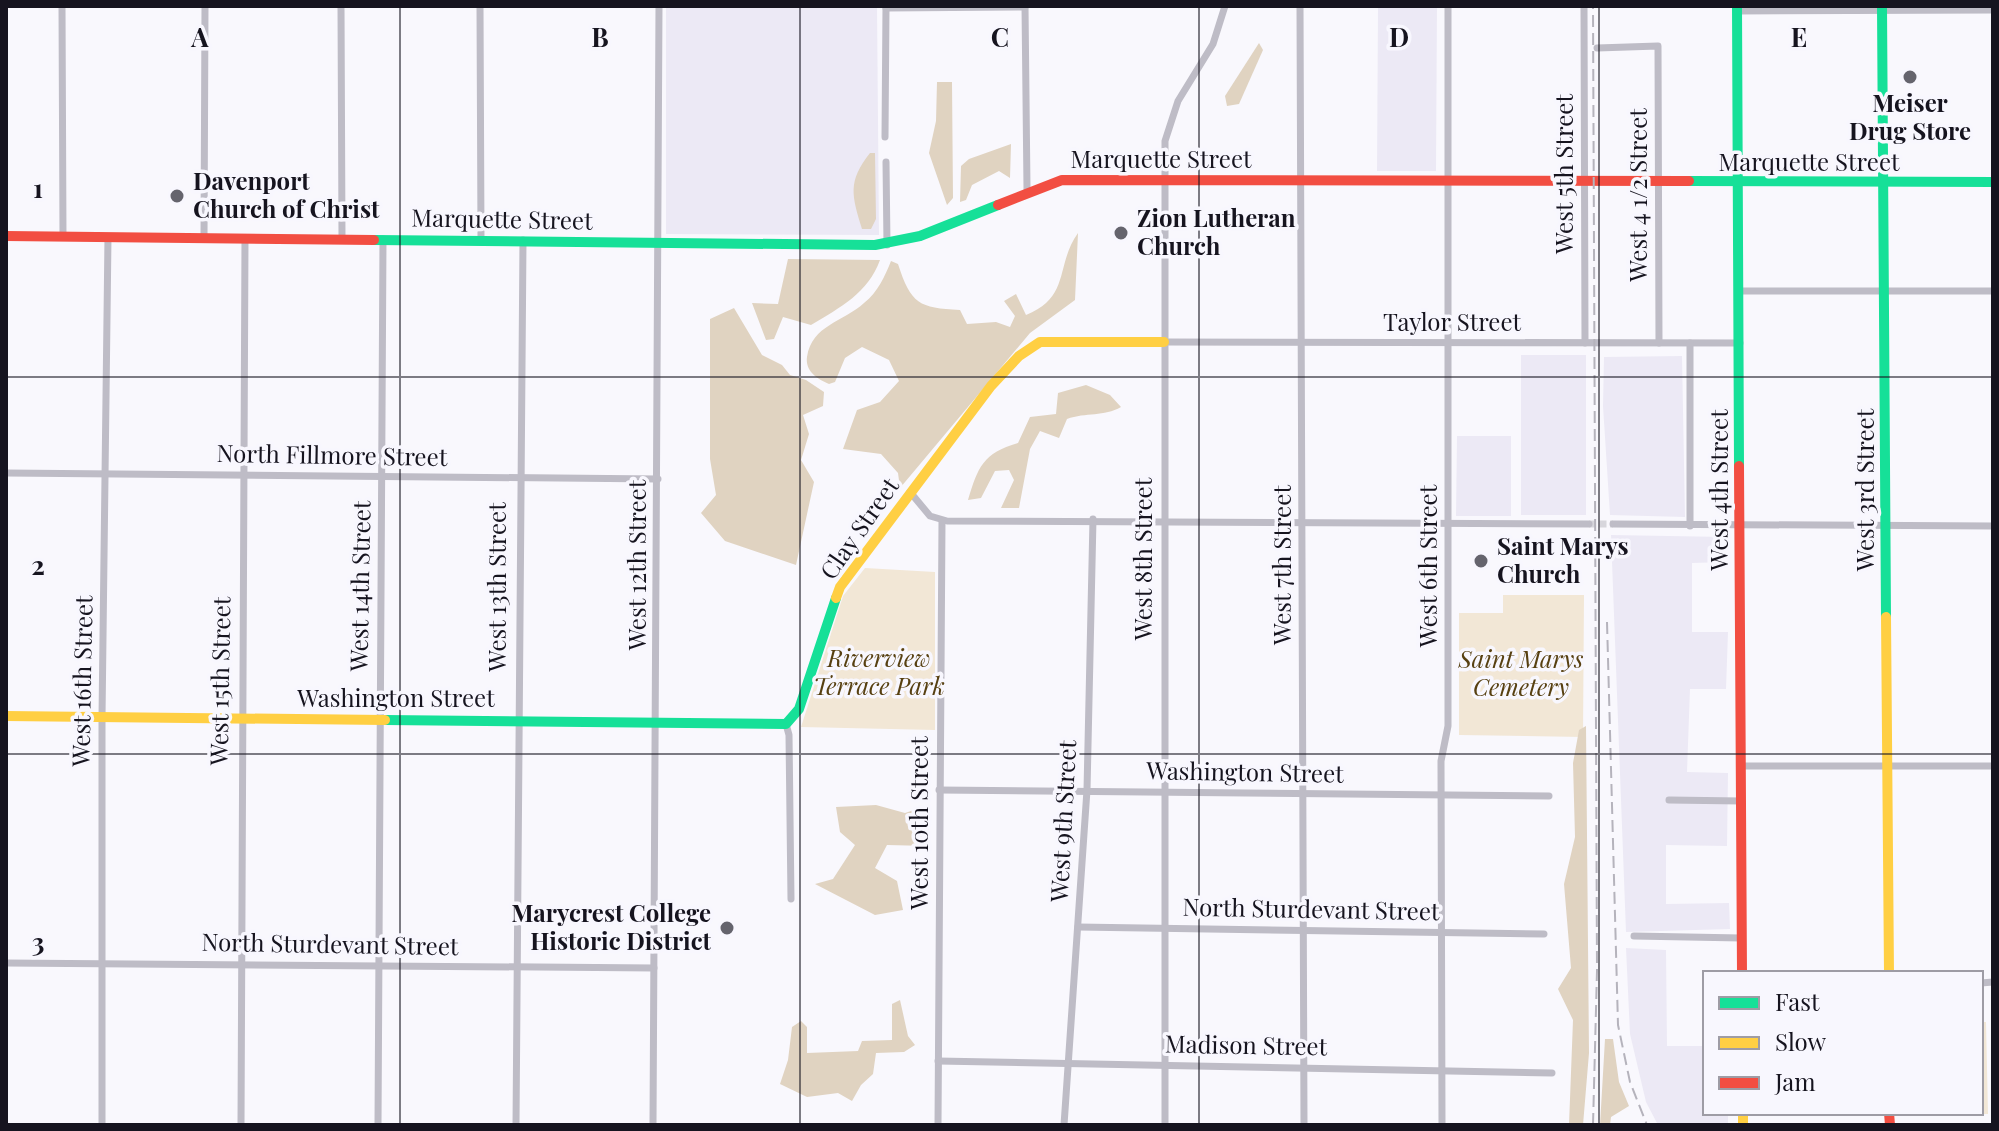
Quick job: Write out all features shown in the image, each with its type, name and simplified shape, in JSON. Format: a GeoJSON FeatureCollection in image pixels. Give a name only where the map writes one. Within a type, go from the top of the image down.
{"type":"FeatureCollection","features":[{"type":"Feature","properties":{"kind":"street"},"geometry":{"type":"LineString","coordinates":[[62,6],[63,237]]}},
{"type":"Feature","properties":{"kind":"street"},"geometry":{"type":"LineString","coordinates":[[204,238],[205,6]]}},
{"type":"Feature","properties":{"kind":"street"},"geometry":{"type":"LineString","coordinates":[[341,6],[342,238]]}},
{"type":"Feature","properties":{"kind":"street"},"geometry":{"type":"LineString","coordinates":[[480,6],[481,240]]}},
{"type":"Feature","properties":{"kind":"street","name":"West 12th Street"},"geometry":{"type":"LineString","coordinates":[[653,1125],[659,6]]}},
{"type":"Feature","properties":{"kind":"street"},"geometry":{"type":"LineString","coordinates":[[885,137],[886,7],[1025,6],[1027,189]]}},
{"type":"Feature","properties":{"kind":"street","name":"West 8th Street"},"geometry":{"type":"LineString","coordinates":[[1165,1125],[1165,141],[1178,101],[1213,44],[1225,6]]}},
{"type":"Feature","properties":{"kind":"street","name":"West 7th Street"},"geometry":{"type":"LineString","coordinates":[[1300,6],[1304,1125]]}},
{"type":"Feature","properties":{"kind":"street","name":"West 6th Street"},"geometry":{"type":"LineString","coordinates":[[1442,1125],[1441,761],[1448,726],[1448,6]]}},
{"type":"Feature","properties":{"kind":"street","name":"West 5th Street"},"geometry":{"type":"LineString","coordinates":[[1584,6],[1585,343]]}},
{"type":"Feature","properties":{"kind":"street","name":"West 3rd Street"},"geometry":{"type":"LineString","coordinates":[[1882,8],[1889,971]]}},
{"type":"Feature","properties":{"kind":"street"},"geometry":{"type":"LineString","coordinates":[[1737,9],[1993,10]]}},
{"type":"Feature","properties":{"kind":"street","name":"West 4th Street"},"geometry":{"type":"LineString","coordinates":[[1737,9],[1742,971]]}},
{"type":"Feature","properties":{"kind":"street","name":"West 4 1/2 Street"},"geometry":{"type":"LineString","coordinates":[[1597,48],[1658,46],[1659,343]]}},
{"type":"Feature","properties":{"kind":"street"},"geometry":{"type":"LineString","coordinates":[[886,162],[887,245]]}},
{"type":"Feature","properties":{"kind":"street","name":"Marquette Street"},"geometry":{"type":"LineString","coordinates":[[6,236],[887,245],[1027,189],[1062,180],[1738,184],[1993,182]]}},
{"type":"Feature","properties":{"kind":"street","name":"West 16th Street"},"geometry":{"type":"LineString","coordinates":[[102,1125],[102,717],[108,237]]}},
{"type":"Feature","properties":{"kind":"street","name":"West 15th Street"},"geometry":{"type":"LineString","coordinates":[[241,1125],[245,238]]}},
{"type":"Feature","properties":{"kind":"street","name":"West 14th Street"},"geometry":{"type":"LineString","coordinates":[[378,1125],[383,239]]}},
{"type":"Feature","properties":{"kind":"street","name":"West 13th Street"},"geometry":{"type":"LineString","coordinates":[[516,1125],[523,240]]}},
{"type":"Feature","properties":{"kind":"street"},"geometry":{"type":"LineString","coordinates":[[1739,291],[1993,291]]}},
{"type":"Feature","properties":{"kind":"street","name":"Clay Street"},"geometry":{"type":"LineString","coordinates":[[786,724],[799,709],[840,587],[991,386],[1033,345],[1040,342],[1164,342]]}},
{"type":"Feature","properties":{"kind":"street","name":"Taylor Street"},"geometry":{"type":"LineString","coordinates":[[1164,342],[1740,343]]}},
{"type":"Feature","properties":{"kind":"street"},"geometry":{"type":"LineString","coordinates":[[1690,343],[1690,526]]}},
{"type":"Feature","properties":{"kind":"street","name":"North Fillmore Street"},"geometry":{"type":"LineString","coordinates":[[6,473],[658,479]]}},
{"type":"Feature","properties":{"kind":"street"},"geometry":{"type":"LineString","coordinates":[[910,492],[930,516],[942,521],[1093,519],[1589,524]]}},
{"type":"Feature","properties":{"kind":"street","name":"West 9th Street"},"geometry":{"type":"LineString","coordinates":[[1064,1125],[1087,790],[1093,519]]}},
{"type":"Feature","properties":{"kind":"street","name":"West 10th Street"},"geometry":{"type":"LineString","coordinates":[[938,1125],[942,521]]}},
{"type":"Feature","properties":{"kind":"street"},"geometry":{"type":"LineString","coordinates":[[1613,524],[1993,526]]}},
{"type":"Feature","properties":{"kind":"street","name":"Washington Street"},"geometry":{"type":"LineString","coordinates":[[6,716],[786,724]]}},
{"type":"Feature","properties":{"kind":"street"},"geometry":{"type":"LineString","coordinates":[[786,724],[789,735],[791,899]]}},
{"type":"Feature","properties":{"kind":"street"},"geometry":{"type":"LineString","coordinates":[[1741,766],[1993,766]]}},
{"type":"Feature","properties":{"kind":"street","name":"Washington Street"},"geometry":{"type":"LineString","coordinates":[[939,790],[1549,796]]}},
{"type":"Feature","properties":{"kind":"street"},"geometry":{"type":"LineString","coordinates":[[1669,800],[1741,801]]}},
{"type":"Feature","properties":{"kind":"street","name":"North Sturdevant Street"},"geometry":{"type":"LineString","coordinates":[[1078,927],[1544,934]]}},
{"type":"Feature","properties":{"kind":"street"},"geometry":{"type":"LineString","coordinates":[[1634,936],[1741,938]]}},
{"type":"Feature","properties":{"kind":"street","name":"North Sturdevant Street"},"geometry":{"type":"LineString","coordinates":[[6,963],[654,968]]}},
{"type":"Feature","properties":{"kind":"street","name":"Madison Street"},"geometry":{"type":"LineString","coordinates":[[938,1061],[1552,1073]]}},
{"type":"Feature","properties":{"kind":"shaded area"},"geometry":{"type":"Polygon","coordinates":[[[666,6],[877,6],[879,235],[666,234],[666,6]]]}},
{"type":"Feature","properties":{"kind":"shaded area"},"geometry":{"type":"Polygon","coordinates":[[[1437,6],[1436,171],[1377,171],[1378,7],[1437,6]]]}},
{"type":"Feature","properties":{"kind":"shaded area"},"geometry":{"type":"Polygon","coordinates":[[[1259,43],[1263,50],[1239,104],[1227,106],[1225,96],[1259,43]]]}},
{"type":"Feature","properties":{"kind":"shaded area"},"geometry":{"type":"Polygon","coordinates":[[[937,82],[952,82],[953,198],[947,205],[929,153],[936,121],[937,82]]]}},
{"type":"Feature","properties":{"kind":"shaded area"},"geometry":{"type":"Polygon","coordinates":[[[1011,144],[1010,178],[999,171],[972,185],[966,200],[960,202],[961,166],[969,159],[1011,144]]]}},
{"type":"Feature","properties":{"kind":"shaded area"},"geometry":{"type":"Polygon","coordinates":[[[870,153],[875,153],[876,219],[871,229],[862,229],[854,190],[858,172],[870,153]]]}},
{"type":"Feature","properties":{"kind":"shaded area"},"geometry":{"type":"Polygon","coordinates":[[[1078,233],[1075,300],[1030,333],[900,488],[898,473],[881,454],[843,449],[857,410],[880,402],[899,381],[889,360],[862,347],[845,358],[835,382],[829,384],[813,374],[807,357],[810,346],[822,331],[869,299],[884,278],[891,261],[898,264],[907,288],[918,301],[935,308],[960,310],[967,324],[996,322],[1010,327],[1015,316],[1004,301],[1016,294],[1026,315],[1050,299],[1078,233]]]}},
{"type":"Feature","properties":{"kind":"shaded area"},"geometry":{"type":"Polygon","coordinates":[[[788,259],[880,260],[868,282],[843,305],[811,325],[783,317],[774,339],[766,340],[752,303],[778,304],[788,259]]]}},
{"type":"Feature","properties":{"kind":"shaded area"},"geometry":{"type":"Polygon","coordinates":[[[734,308],[762,355],[782,365],[790,375],[806,380],[824,392],[823,406],[803,415],[809,434],[801,460],[814,482],[796,565],[725,541],[701,513],[716,495],[710,459],[710,319],[734,308]]]}},
{"type":"Feature","properties":{"kind":"shaded area"},"geometry":{"type":"Polygon","coordinates":[[[1521,355],[1586,355],[1586,515],[1521,515],[1521,355]]]}},
{"type":"Feature","properties":{"kind":"shaded area"},"geometry":{"type":"Polygon","coordinates":[[[1682,356],[1685,517],[1610,515],[1603,406],[1604,357],[1682,356]]]}},
{"type":"Feature","properties":{"kind":"shaded area"},"geometry":{"type":"Polygon","coordinates":[[[1086,385],[1110,395],[1121,407],[1067,419],[1059,438],[1040,431],[1030,449],[1019,508],[1001,508],[1014,480],[1009,470],[995,471],[981,498],[968,500],[984,463],[997,451],[1018,443],[1030,417],[1056,414],[1058,393],[1086,385]]]}},
{"type":"Feature","properties":{"kind":"shaded area"},"geometry":{"type":"Polygon","coordinates":[[[1457,436],[1511,436],[1511,516],[1456,516],[1457,436]]]}},
{"type":"Feature","properties":{"kind":"shaded area"},"geometry":{"type":"Polygon","coordinates":[[[1611,535],[1726,537],[1726,562],[1692,563],[1692,632],[1728,632],[1726,689],[1690,689],[1687,772],[1728,773],[1727,846],[1666,845],[1666,904],[1729,903],[1730,929],[1626,932],[1611,535]]]}},
{"type":"Feature","properties":{"kind":"shaded area"},"geometry":{"type":"Polygon","coordinates":[[[1586,726],[1589,1053],[1583,1125],[1569,1125],[1573,1020],[1558,989],[1571,968],[1564,884],[1575,837],[1573,763],[1579,730],[1586,726]]]}},
{"type":"Feature","properties":{"kind":"shaded area"},"geometry":{"type":"Polygon","coordinates":[[[876,805],[905,813],[929,805],[928,846],[887,845],[875,868],[897,881],[903,910],[875,915],[815,884],[833,879],[855,845],[840,832],[836,807],[876,805]]]}},
{"type":"Feature","properties":{"kind":"shaded area"},"geometry":{"type":"Polygon","coordinates":[[[1626,948],[1666,950],[1667,1046],[1703,1046],[1703,1115],[1728,1115],[1728,1125],[1658,1125],[1646,1102],[1630,1034],[1626,948]]]}},
{"type":"Feature","properties":{"kind":"shaded area"},"geometry":{"type":"Polygon","coordinates":[[[900,1000],[908,1036],[915,1045],[904,1052],[876,1053],[873,1074],[861,1085],[852,1101],[838,1093],[807,1097],[780,1084],[788,1060],[792,1027],[801,1021],[807,1027],[807,1053],[858,1051],[862,1041],[892,1040],[892,1004],[900,1000]]]}},
{"type":"Feature","properties":{"kind":"shaded area"},"geometry":{"type":"Polygon","coordinates":[[[1605,1039],[1613,1039],[1619,1082],[1629,1106],[1611,1117],[1610,1125],[1600,1125],[1605,1039]]]}},
{"type":"Feature","properties":{"kind":"green space","name":"Riverview Terrace Park"},"geometry":{"type":"Polygon","coordinates":[[[865,568],[935,572],[935,730],[801,727],[843,596],[865,568]]]}},
{"type":"Feature","properties":{"kind":"green space","name":"Saint Marys Cemetery"},"geometry":{"type":"Polygon","coordinates":[[[1503,595],[1584,595],[1583,737],[1459,735],[1459,613],[1503,613],[1503,595]]]}},
{"type":"Feature","properties":{"kind":"green space"},"geometry":{"type":"Polygon","coordinates":[[[1983,1022],[1986,1022],[1988,1114],[1983,1114],[1983,1022]]]}},
{"type":"Feature","properties":{"kind":"tunnel"},"geometry":{"type":"LineString","coordinates":[[1589,524],[1613,524]]}},
{"type":"Feature","properties":{"kind":"railway"},"geometry":{"type":"LineString","coordinates":[[1593,6],[1597,971],[1593,1125]]}},
{"type":"Feature","properties":{"kind":"railway"},"geometry":{"type":"LineString","coordinates":[[1607,622],[1618,1025],[1630,1082],[1647,1125]]}},
{"type":"Feature","properties":{"kind":"traffic: fast"},"geometry":{"type":"LineString","coordinates":[[1737,6],[1739,466]]}},
{"type":"Feature","properties":{"kind":"traffic: fast"},"geometry":{"type":"LineString","coordinates":[[1882,6],[1886,617]]}},
{"type":"Feature","properties":{"kind":"traffic: fast"},"geometry":{"type":"LineString","coordinates":[[1689,181],[1993,182]]}},
{"type":"Feature","properties":{"kind":"traffic: fast"},"geometry":{"type":"LineString","coordinates":[[374,240],[875,245],[920,236],[998,205]]}},
{"type":"Feature","properties":{"kind":"traffic: fast"},"geometry":{"type":"LineString","coordinates":[[385,720],[786,724],[799,709],[836,598]]}},
{"type":"Feature","properties":{"kind":"traffic: slow"},"geometry":{"type":"LineString","coordinates":[[836,598],[840,587],[991,386],[1019,356],[1040,342],[1164,342]]}},
{"type":"Feature","properties":{"kind":"traffic: slow"},"geometry":{"type":"LineString","coordinates":[[1886,617],[1889,971]]}},
{"type":"Feature","properties":{"kind":"traffic: slow"},"geometry":{"type":"LineString","coordinates":[[6,716],[385,720]]}},
{"type":"Feature","properties":{"kind":"traffic: slow"},"geometry":{"type":"LineString","coordinates":[[1743,1115],[1743,1125]]}},
{"type":"Feature","properties":{"kind":"traffic: jam"},"geometry":{"type":"LineString","coordinates":[[998,205],[1062,180],[1689,181]]}},
{"type":"Feature","properties":{"kind":"traffic: jam"},"geometry":{"type":"LineString","coordinates":[[6,236],[374,240]]}},
{"type":"Feature","properties":{"kind":"traffic: jam"},"geometry":{"type":"LineString","coordinates":[[1739,466],[1742,971]]}},
{"type":"Feature","properties":{"kind":"traffic: jam"},"geometry":{"type":"LineString","coordinates":[[1889,1115],[1890,1125]]}},
{"type":"Feature","properties":{"kind":"place","name":"Meiser Drug Store"},"geometry":{"type":"Point","coordinates":[1910,77]}},
{"type":"Feature","properties":{"kind":"place","name":"Davenport Church of Christ"},"geometry":{"type":"Point","coordinates":[177,196]}},
{"type":"Feature","properties":{"kind":"place","name":"Zion Lutheran Church"},"geometry":{"type":"Point","coordinates":[1121,233]}},
{"type":"Feature","properties":{"kind":"place","name":"Saint Marys Church"},"geometry":{"type":"Point","coordinates":[1481,561]}},
{"type":"Feature","properties":{"kind":"place","name":"Marycrest College Historic District"},"geometry":{"type":"Point","coordinates":[727,928]}}]}
